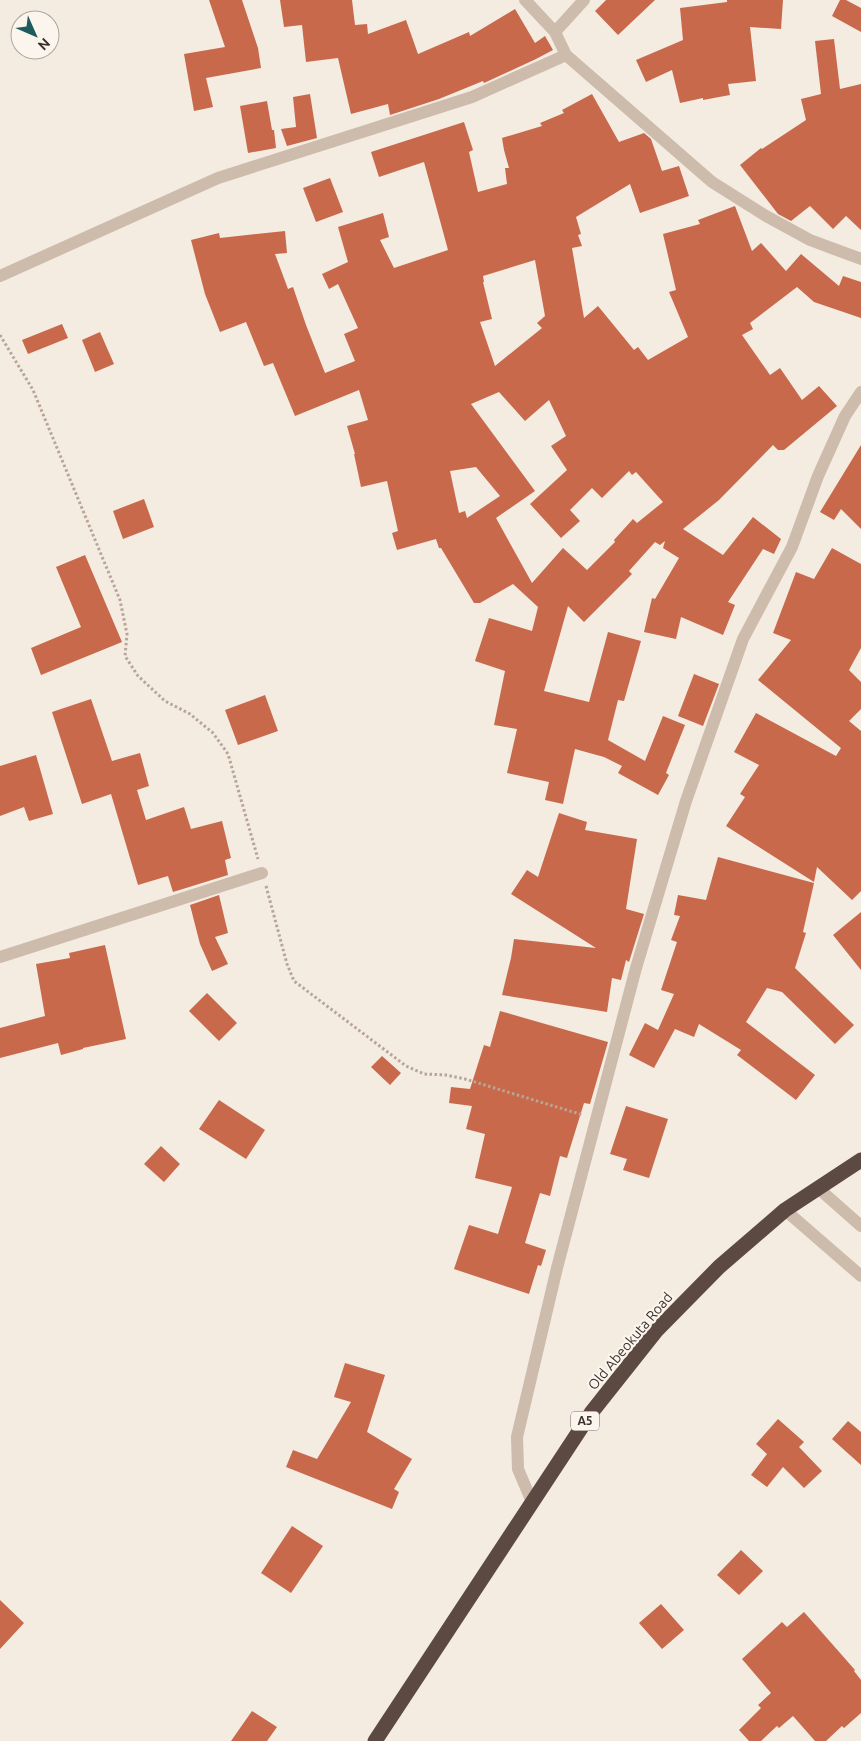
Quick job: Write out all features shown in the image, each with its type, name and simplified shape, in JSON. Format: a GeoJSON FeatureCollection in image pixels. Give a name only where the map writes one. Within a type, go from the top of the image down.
{"type":"FeatureCollection","features":[{"type":"Feature","properties":{"kind":"highway","name":"Old Abeokuta Road"},"geometry":{"type":"LineString","coordinates":[[375,1741],[448,1633],[591,1413],[656,1331],[719,1267],[785,1210],[861,1160]]}},
{"type":"Feature","properties":{"kind":"street"},"geometry":{"type":"LineString","coordinates":[[525,0],[555,32],[566,55],[712,182],[766,216],[810,240],[861,259]]}},
{"type":"Feature","properties":{"kind":"street"},"geometry":{"type":"LineString","coordinates":[[555,32],[584,0]]}},
{"type":"Feature","properties":{"kind":"street"},"geometry":{"type":"LineString","coordinates":[[0,276],[218,178],[472,98],[566,55]]}},
{"type":"Feature","properties":{"kind":"street"},"geometry":{"type":"LineString","coordinates":[[532,1502],[518,1469],[517,1437],[557,1268],[636,968],[686,802],[743,639],[792,547],[818,476],[844,416],[861,392]]}},
{"type":"Feature","properties":{"kind":"street"},"geometry":{"type":"LineString","coordinates":[[0,957],[262,873]]}},
{"type":"Feature","properties":{"kind":"street"},"geometry":{"type":"LineString","coordinates":[[818,1188],[861,1226]]}},
{"type":"Feature","properties":{"kind":"street"},"geometry":{"type":"LineString","coordinates":[[785,1210],[861,1276]]}},
{"type":"Feature","properties":{"kind":"path"},"geometry":{"type":"LineString","coordinates":[[0,335],[33,390],[120,600],[127,634],[126,656],[138,676],[165,701],[190,714],[213,733],[228,754],[287,964],[294,981],[406,1066],[424,1074],[446,1075],[465,1079],[595,1119]]}},
{"type":"Feature","properties":{"kind":"building"},"geometry":{"type":"Polygon","coordinates":[[[209,0],[242,0],[258,48],[261,68],[206,78],[213,107],[194,111],[184,54],[225,47],[209,0]]]}},
{"type":"Feature","properties":{"kind":"building"},"geometry":{"type":"Polygon","coordinates":[[[280,0],[352,0],[355,25],[367,24],[368,34],[406,20],[418,54],[469,32],[470,36],[515,9],[535,43],[545,36],[553,50],[484,83],[483,81],[439,99],[390,115],[388,104],[351,114],[338,58],[306,62],[302,25],[284,27],[280,0]]]}},
{"type":"Feature","properties":{"kind":"building"},"geometry":{"type":"Polygon","coordinates":[[[606,0],[655,0],[618,35],[595,11],[606,0]]]}},
{"type":"Feature","properties":{"kind":"building"},"geometry":{"type":"Polygon","coordinates":[[[727,0],[783,0],[781,29],[750,27],[756,81],[728,84],[730,95],[680,103],[672,70],[646,82],[636,60],[683,40],[680,8],[727,2],[727,0]]]}},
{"type":"Feature","properties":{"kind":"building"},"geometry":{"type":"Polygon","coordinates":[[[840,0],[846,0],[861,8],[861,32],[832,16],[840,0]]]}},
{"type":"Feature","properties":{"kind":"building"},"geometry":{"type":"Polygon","coordinates":[[[834,39],[840,89],[861,84],[861,230],[846,216],[833,229],[810,206],[791,221],[778,214],[740,165],[761,148],[806,120],[801,99],[821,94],[815,41],[834,39]]]}},
{"type":"Feature","properties":{"kind":"building"},"geometry":{"type":"Polygon","coordinates":[[[310,94],[317,138],[287,146],[281,129],[296,127],[293,97],[310,94]]]}},
{"type":"Feature","properties":{"kind":"building"},"geometry":{"type":"Polygon","coordinates":[[[592,94],[619,142],[644,133],[651,139],[662,171],[679,166],[689,196],[640,213],[630,184],[576,217],[581,234],[578,235],[582,246],[572,248],[584,318],[598,306],[634,350],[638,347],[648,360],[688,337],[669,292],[676,290],[663,234],[700,224],[698,220],[735,206],[752,251],[761,243],[786,271],[801,254],[839,286],[843,276],[861,282],[861,318],[814,302],[797,287],[750,323],[753,329],[742,335],[770,375],[780,368],[802,400],[819,386],[837,406],[784,450],[778,450],[773,445],[719,500],[683,529],[723,555],[753,517],[781,539],[774,554],[763,549],[728,602],[735,605],[723,635],[681,617],[676,639],[644,632],[652,598],[655,599],[679,558],[663,548],[665,541],[660,545],[655,542],[629,571],[632,574],[584,622],[568,606],[544,691],[589,702],[608,632],[641,641],[624,701],[618,700],[608,740],[645,761],[663,716],[685,725],[666,773],[669,775],[658,795],[618,773],[622,766],[604,757],[575,749],[563,804],[545,800],[549,782],[507,773],[517,729],[494,725],[505,671],[475,661],[489,618],[532,631],[538,607],[513,584],[480,603],[474,603],[441,548],[439,548],[436,539],[397,550],[392,533],[398,531],[387,481],[361,487],[355,454],[347,426],[368,420],[359,390],[295,416],[273,363],[264,366],[246,322],[220,332],[205,294],[191,240],[219,233],[220,238],[285,231],[287,253],[275,254],[288,289],[293,287],[325,373],[355,361],[344,334],[358,328],[338,284],[329,289],[322,274],[348,262],[338,227],[383,213],[389,237],[380,240],[394,268],[448,250],[424,162],[379,177],[371,152],[464,122],[473,150],[469,152],[478,192],[507,184],[505,168],[509,168],[502,138],[542,126],[540,123],[564,113],[562,110],[592,94]],[[535,260],[483,276],[492,319],[480,322],[495,366],[542,328],[537,323],[545,316],[535,260]],[[499,392],[471,404],[535,491],[496,518],[532,583],[563,548],[587,570],[615,542],[614,540],[633,519],[637,523],[663,502],[636,472],[632,475],[629,471],[602,498],[592,488],[570,510],[580,521],[561,538],[530,504],[567,470],[551,446],[566,436],[549,400],[525,421],[499,392]],[[476,467],[450,471],[459,513],[465,511],[467,518],[500,496],[476,467]]]}},
{"type":"Feature","properties":{"kind":"building"},"geometry":{"type":"Polygon","coordinates":[[[267,101],[276,148],[248,153],[240,106],[267,101]]]}},
{"type":"Feature","properties":{"kind":"building"},"geometry":{"type":"Polygon","coordinates":[[[330,178],[343,212],[316,222],[303,188],[330,178]]]}},
{"type":"Feature","properties":{"kind":"building"},"geometry":{"type":"Polygon","coordinates":[[[62,324],[68,338],[28,354],[22,340],[62,324]]]}},
{"type":"Feature","properties":{"kind":"building"},"geometry":{"type":"Polygon","coordinates":[[[100,332],[114,364],[95,372],[82,340],[100,332]]]}},
{"type":"Feature","properties":{"kind":"building"},"geometry":{"type":"Polygon","coordinates":[[[861,445],[861,529],[841,509],[834,520],[820,512],[861,445]]]}},
{"type":"Feature","properties":{"kind":"building"},"geometry":{"type":"Polygon","coordinates":[[[144,499],[154,527],[123,539],[113,511],[144,499]]]}},
{"type":"Feature","properties":{"kind":"building"},"geometry":{"type":"Polygon","coordinates":[[[832,548],[861,564],[861,648],[849,670],[861,682],[861,709],[849,721],[861,731],[861,891],[852,900],[817,867],[814,882],[726,826],[745,797],[740,794],[759,765],[734,752],[756,713],[836,756],[841,748],[758,680],[791,640],[773,633],[796,572],[814,579],[832,548]]]}},
{"type":"Feature","properties":{"kind":"building"},"geometry":{"type":"Polygon","coordinates":[[[85,555],[122,642],[41,675],[31,648],[81,627],[56,567],[85,555]]]}},
{"type":"Feature","properties":{"kind":"building"},"geometry":{"type":"Polygon","coordinates":[[[694,674],[719,684],[703,726],[678,716],[694,674]]]}},
{"type":"Feature","properties":{"kind":"building"},"geometry":{"type":"Polygon","coordinates":[[[265,695],[278,731],[238,745],[225,710],[265,695]]]}},
{"type":"Feature","properties":{"kind":"building"},"geometry":{"type":"Polygon","coordinates":[[[91,699],[112,761],[140,753],[149,786],[137,790],[146,820],[184,807],[191,829],[222,821],[231,858],[225,860],[228,875],[173,892],[168,876],[138,885],[111,794],[82,804],[52,712],[91,699]]]}},
{"type":"Feature","properties":{"kind":"building"},"geometry":{"type":"Polygon","coordinates":[[[36,755],[53,814],[29,821],[24,807],[0,816],[0,766],[36,755]]]}},
{"type":"Feature","properties":{"kind":"building"},"geometry":{"type":"Polygon","coordinates":[[[559,813],[587,822],[585,830],[637,839],[626,909],[644,914],[629,962],[626,960],[621,980],[612,978],[607,1012],[502,995],[514,939],[596,948],[511,894],[527,870],[538,877],[559,813]]]}},
{"type":"Feature","properties":{"kind":"building"},"geometry":{"type":"Polygon","coordinates":[[[718,857],[814,883],[803,932],[806,933],[795,968],[854,1025],[835,1044],[782,992],[767,988],[746,1022],[815,1075],[796,1100],[737,1055],[741,1050],[699,1024],[694,1037],[675,1029],[654,1068],[629,1055],[645,1023],[658,1030],[674,994],[661,990],[677,942],[671,940],[680,916],[674,915],[678,895],[706,900],[718,857]]]}},
{"type":"Feature","properties":{"kind":"building"},"geometry":{"type":"Polygon","coordinates":[[[219,895],[228,933],[215,937],[228,964],[212,971],[200,944],[190,905],[219,895]]]}},
{"type":"Feature","properties":{"kind":"building"},"geometry":{"type":"Polygon","coordinates":[[[861,912],[861,970],[833,935],[861,912]]]}},
{"type":"Feature","properties":{"kind":"building"},"geometry":{"type":"Polygon","coordinates":[[[105,945],[126,1039],[83,1048],[61,1055],[58,1043],[0,1058],[0,1028],[45,1016],[36,964],[70,958],[69,953],[105,945]]]}},
{"type":"Feature","properties":{"kind":"building"},"geometry":{"type":"Polygon","coordinates":[[[207,993],[237,1023],[219,1041],[189,1011],[207,993]]]}},
{"type":"Feature","properties":{"kind":"building"},"geometry":{"type":"Polygon","coordinates":[[[500,1011],[608,1042],[590,1104],[584,1103],[567,1158],[560,1156],[550,1196],[540,1193],[525,1243],[546,1250],[541,1266],[538,1265],[529,1294],[454,1269],[469,1225],[498,1234],[512,1187],[475,1178],[485,1134],[466,1129],[472,1106],[449,1103],[451,1087],[470,1089],[484,1045],[490,1047],[500,1011]]]}},
{"type":"Feature","properties":{"kind":"building"},"geometry":{"type":"Polygon","coordinates":[[[382,1056],[401,1073],[390,1085],[371,1067],[382,1056]]]}},
{"type":"Feature","properties":{"kind":"building"},"geometry":{"type":"Polygon","coordinates":[[[219,1100],[265,1130],[246,1159],[199,1129],[219,1100]]]}},
{"type":"Feature","properties":{"kind":"building"},"geometry":{"type":"Polygon","coordinates":[[[626,1106],[668,1119],[649,1178],[623,1170],[627,1159],[610,1154],[626,1106]]]}},
{"type":"Feature","properties":{"kind":"building"},"geometry":{"type":"Polygon","coordinates":[[[161,1146],[180,1164],[164,1182],[144,1164],[161,1146]]]}},
{"type":"Feature","properties":{"kind":"building"},"geometry":{"type":"Polygon","coordinates":[[[345,1363],[385,1375],[367,1432],[412,1459],[394,1489],[399,1492],[392,1509],[286,1467],[293,1450],[317,1459],[351,1402],[334,1397],[345,1363]]]}},
{"type":"Feature","properties":{"kind":"building"},"geometry":{"type":"Polygon","coordinates":[[[778,1419],[804,1442],[799,1447],[822,1471],[804,1488],[783,1467],[767,1487],[751,1475],[767,1454],[756,1444],[778,1419]]]}},
{"type":"Feature","properties":{"kind":"building"},"geometry":{"type":"Polygon","coordinates":[[[848,1421],[861,1432],[861,1465],[832,1439],[848,1421]]]}},
{"type":"Feature","properties":{"kind":"building"},"geometry":{"type":"Polygon","coordinates":[[[292,1526],[323,1546],[291,1593],[261,1573],[292,1526]]]}},
{"type":"Feature","properties":{"kind":"building"},"geometry":{"type":"Polygon","coordinates":[[[741,1550],[763,1571],[739,1595],[717,1575],[741,1550]]]}},
{"type":"Feature","properties":{"kind":"building"},"geometry":{"type":"Polygon","coordinates":[[[0,1600],[24,1623],[0,1649],[0,1600]]]}},
{"type":"Feature","properties":{"kind":"building"},"geometry":{"type":"Polygon","coordinates":[[[661,1604],[684,1630],[662,1649],[639,1623],[661,1604]]]}},
{"type":"Feature","properties":{"kind":"building"},"geometry":{"type":"Polygon","coordinates":[[[804,1612],[855,1670],[861,1680],[861,1713],[844,1728],[842,1726],[826,1741],[815,1741],[793,1716],[779,1728],[777,1726],[761,1741],[749,1741],[739,1730],[761,1708],[758,1705],[771,1693],[742,1659],[782,1622],[787,1627],[804,1612]]]}},
{"type":"Feature","properties":{"kind":"building"},"geometry":{"type":"Polygon","coordinates":[[[252,1711],[277,1727],[267,1741],[231,1741],[252,1711]]]}}]}
